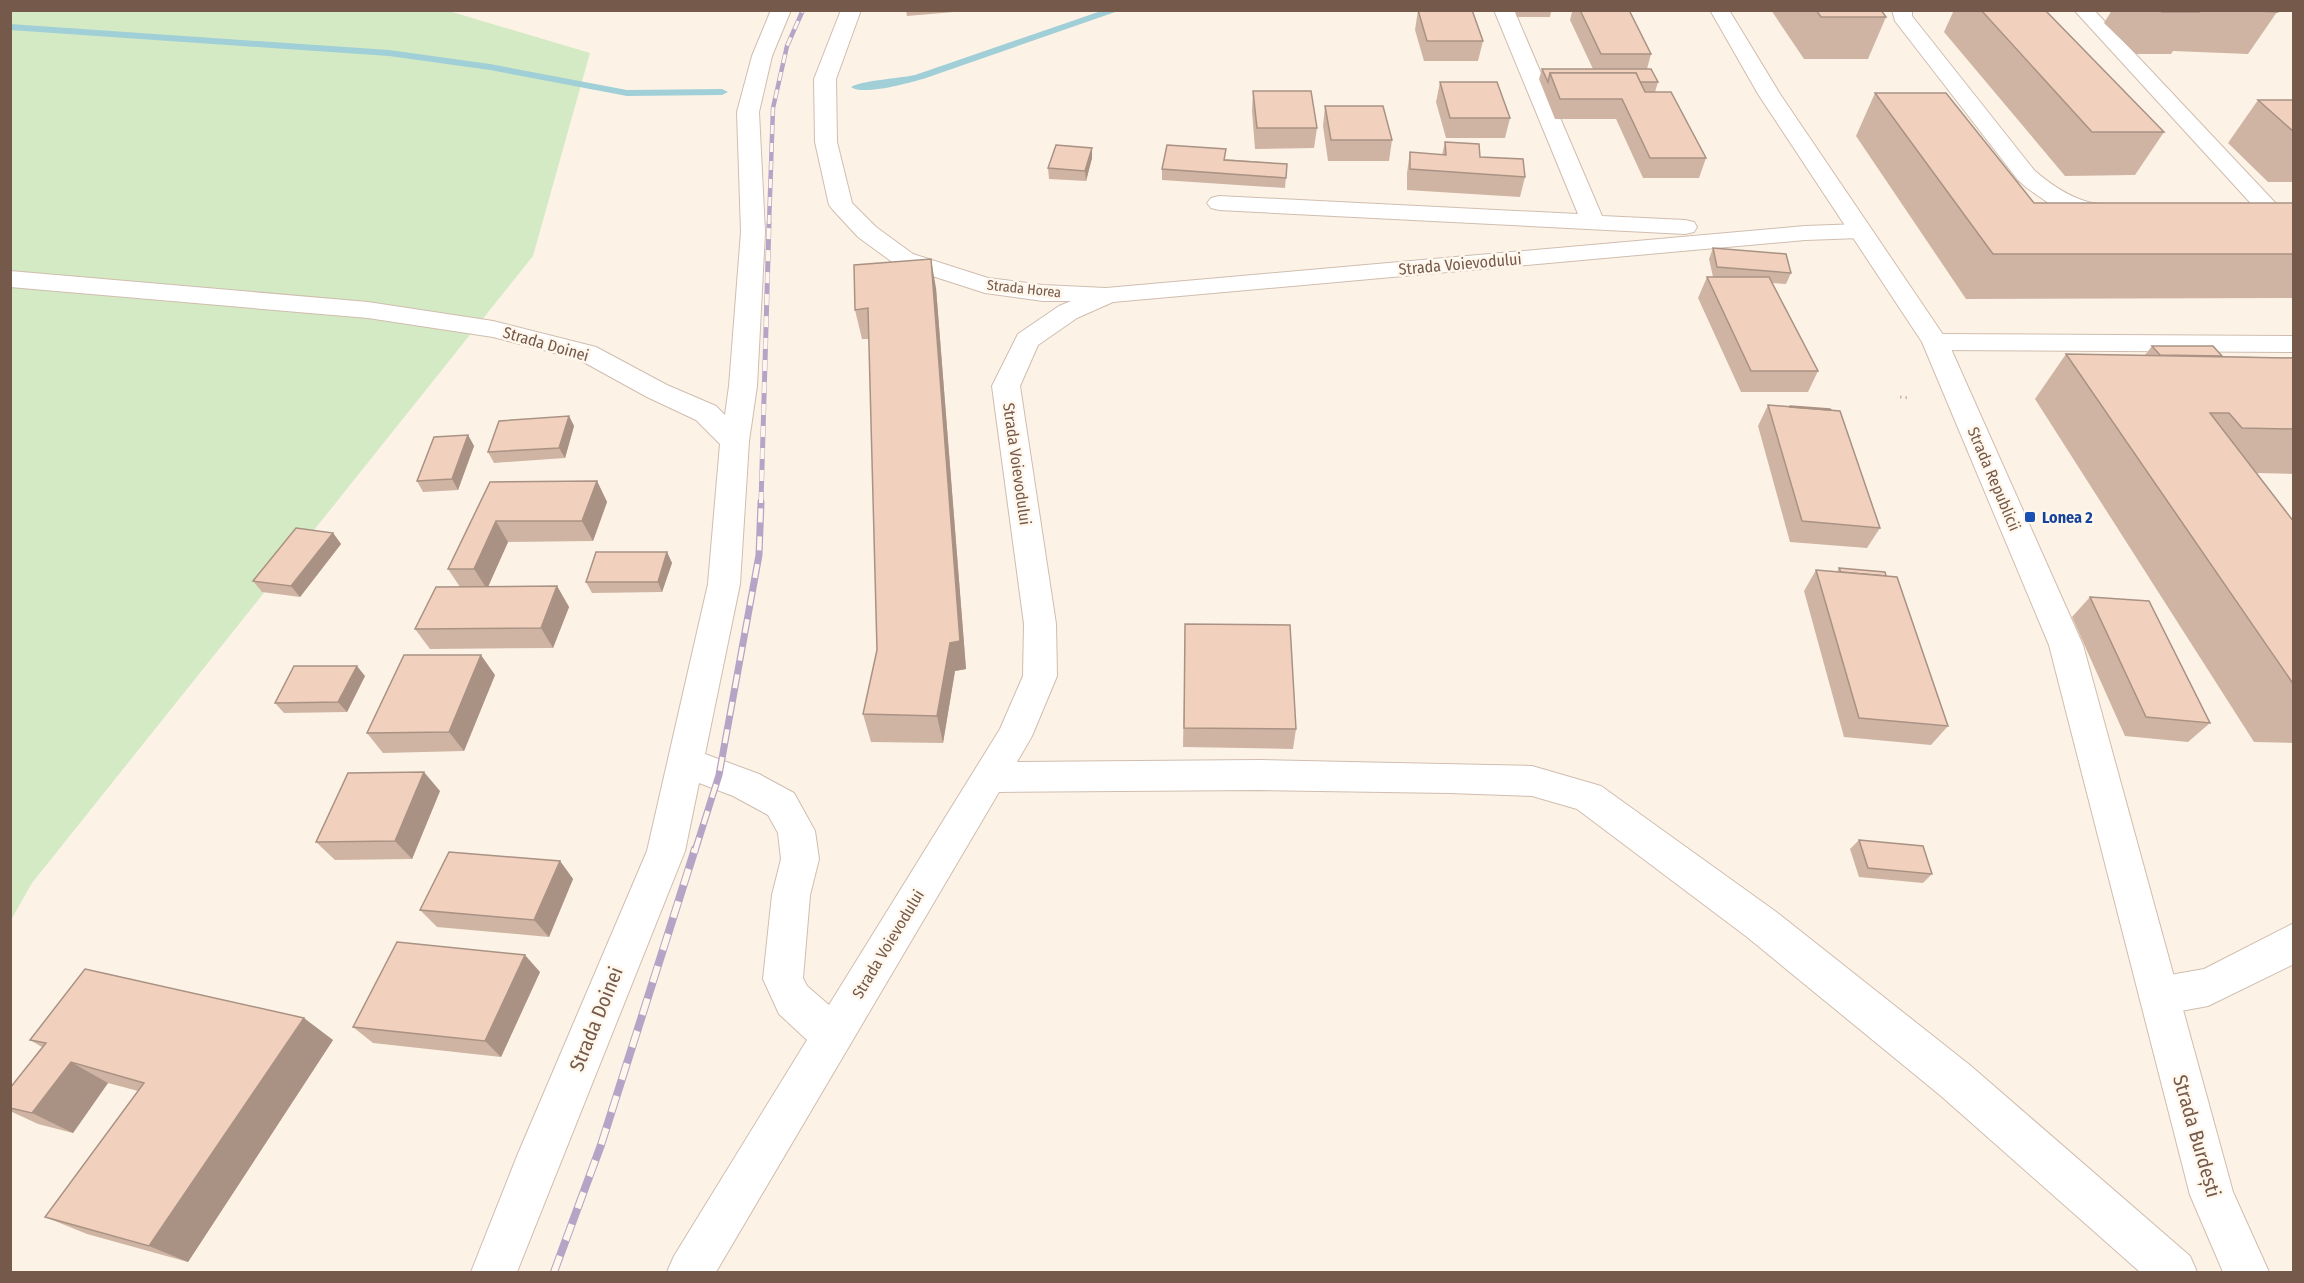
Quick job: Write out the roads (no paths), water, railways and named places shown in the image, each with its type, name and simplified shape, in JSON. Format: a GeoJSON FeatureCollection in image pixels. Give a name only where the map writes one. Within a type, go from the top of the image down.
{"type":"FeatureCollection","features":[{"type":"Feature","properties":{"kind":"street"},"geometry":{"type":"LineString","coordinates":[[735,441],[743,386],[753,232],[748,112],[762,56],[781,10]]}},
{"type":"Feature","properties":{"kind":"street"},"geometry":{"type":"LineString","coordinates":[[1504,10],[1593,222]]}},
{"type":"Feature","properties":{"kind":"street","name":"Strada Republicii"},"geometry":{"type":"LineString","coordinates":[[1719,10],[1769,94],[1935,342],[2066,645],[2159,996]]}},
{"type":"Feature","properties":{"kind":"street"},"geometry":{"type":"LineString","coordinates":[[2083,10],[2284,216]]}},
{"type":"Feature","properties":{"kind":"street","name":"Strada Horea"},"geometry":{"type":"LineString","coordinates":[[851,13],[825,79],[826,142],[841,205],[867,232],[904,259],[985,285],[1043,293],[1108,295]]}},
{"type":"Feature","properties":{"kind":"street"},"geometry":{"type":"LineString","coordinates":[[1902,14],[2026,176],[2044,192],[2083,208],[2104,212],[2138,212]]}},
{"type":"Feature","properties":{"kind":"street"},"geometry":{"type":"LineString","coordinates":[[1220,202],[1805,233]]}},
{"type":"Feature","properties":{"kind":"street"},"geometry":{"type":"LineString","coordinates":[[2241,215],[2284,216]]}},
{"type":"Feature","properties":{"kind":"street","name":"Strada Voievodului"},"geometry":{"type":"LineString","coordinates":[[690,1272],[1014,736],[1040,676],[1040,624],[1006,386],[1027,340],[1068,312],[1108,295],[1805,233],[1860,231]]}},
{"type":"Feature","properties":{"kind":"street","name":"Strada Doinei"},"geometry":{"type":"LineString","coordinates":[[10,279],[368,310],[493,329],[587,353],[657,391],[687,402],[706,413],[735,441],[724,584],[666,851],[494,1272]]}},
{"type":"Feature","properties":{"kind":"street"},"geometry":{"type":"LineString","coordinates":[[1935,342],[2292,346]]}},
{"type":"Feature","properties":{"kind":"street"},"geometry":{"type":"LineString","coordinates":[[685,762],[746,785],[781,804],[796,831],[800,859],[791,895],[783,979],[793,1000],[832,1036]]}},
{"type":"Feature","properties":{"kind":"street"},"geometry":{"type":"LineString","coordinates":[[988,777],[1259,775],[1533,781],[1588,797],[1761,924],[1937,1066],[2174,1272]]}},
{"type":"Feature","properties":{"kind":"street"},"geometry":{"type":"LineString","coordinates":[[2159,996],[2208,987],[2288,947],[2294,941]]}},
{"type":"Feature","properties":{"kind":"street","name":"Strada Burdești"},"geometry":{"type":"LineString","coordinates":[[2159,996],[2212,1195],[2246,1272]]}},
{"type":"Feature","properties":{"kind":"waterway"},"geometry":{"type":"LineString","coordinates":[[857,87],[896,83],[919,77],[1116,10]]}},
{"type":"Feature","properties":{"kind":"waterway"},"geometry":{"type":"LineString","coordinates":[[10,27],[389,53],[490,67],[627,93],[722,92]]}},
{"type":"Feature","properties":{"kind":"railway"},"geometry":{"type":"LineString","coordinates":[[769,224],[773,108],[787,46],[803,10]]}},
{"type":"Feature","properties":{"kind":"railway"},"geometry":{"type":"LineString","coordinates":[[761,503],[769,223]]}},
{"type":"Feature","properties":{"kind":"railway"},"geometry":{"type":"LineString","coordinates":[[695,851],[719,775],[759,555],[761,502]]}},
{"type":"Feature","properties":{"kind":"railway"},"geometry":{"type":"LineString","coordinates":[[554,1272],[601,1145],[695,849]]}},
{"type":"Feature","properties":{"kind":"place","name":"Lonea 2"},"geometry":{"type":"Point","coordinates":[2030,517]}}]}
